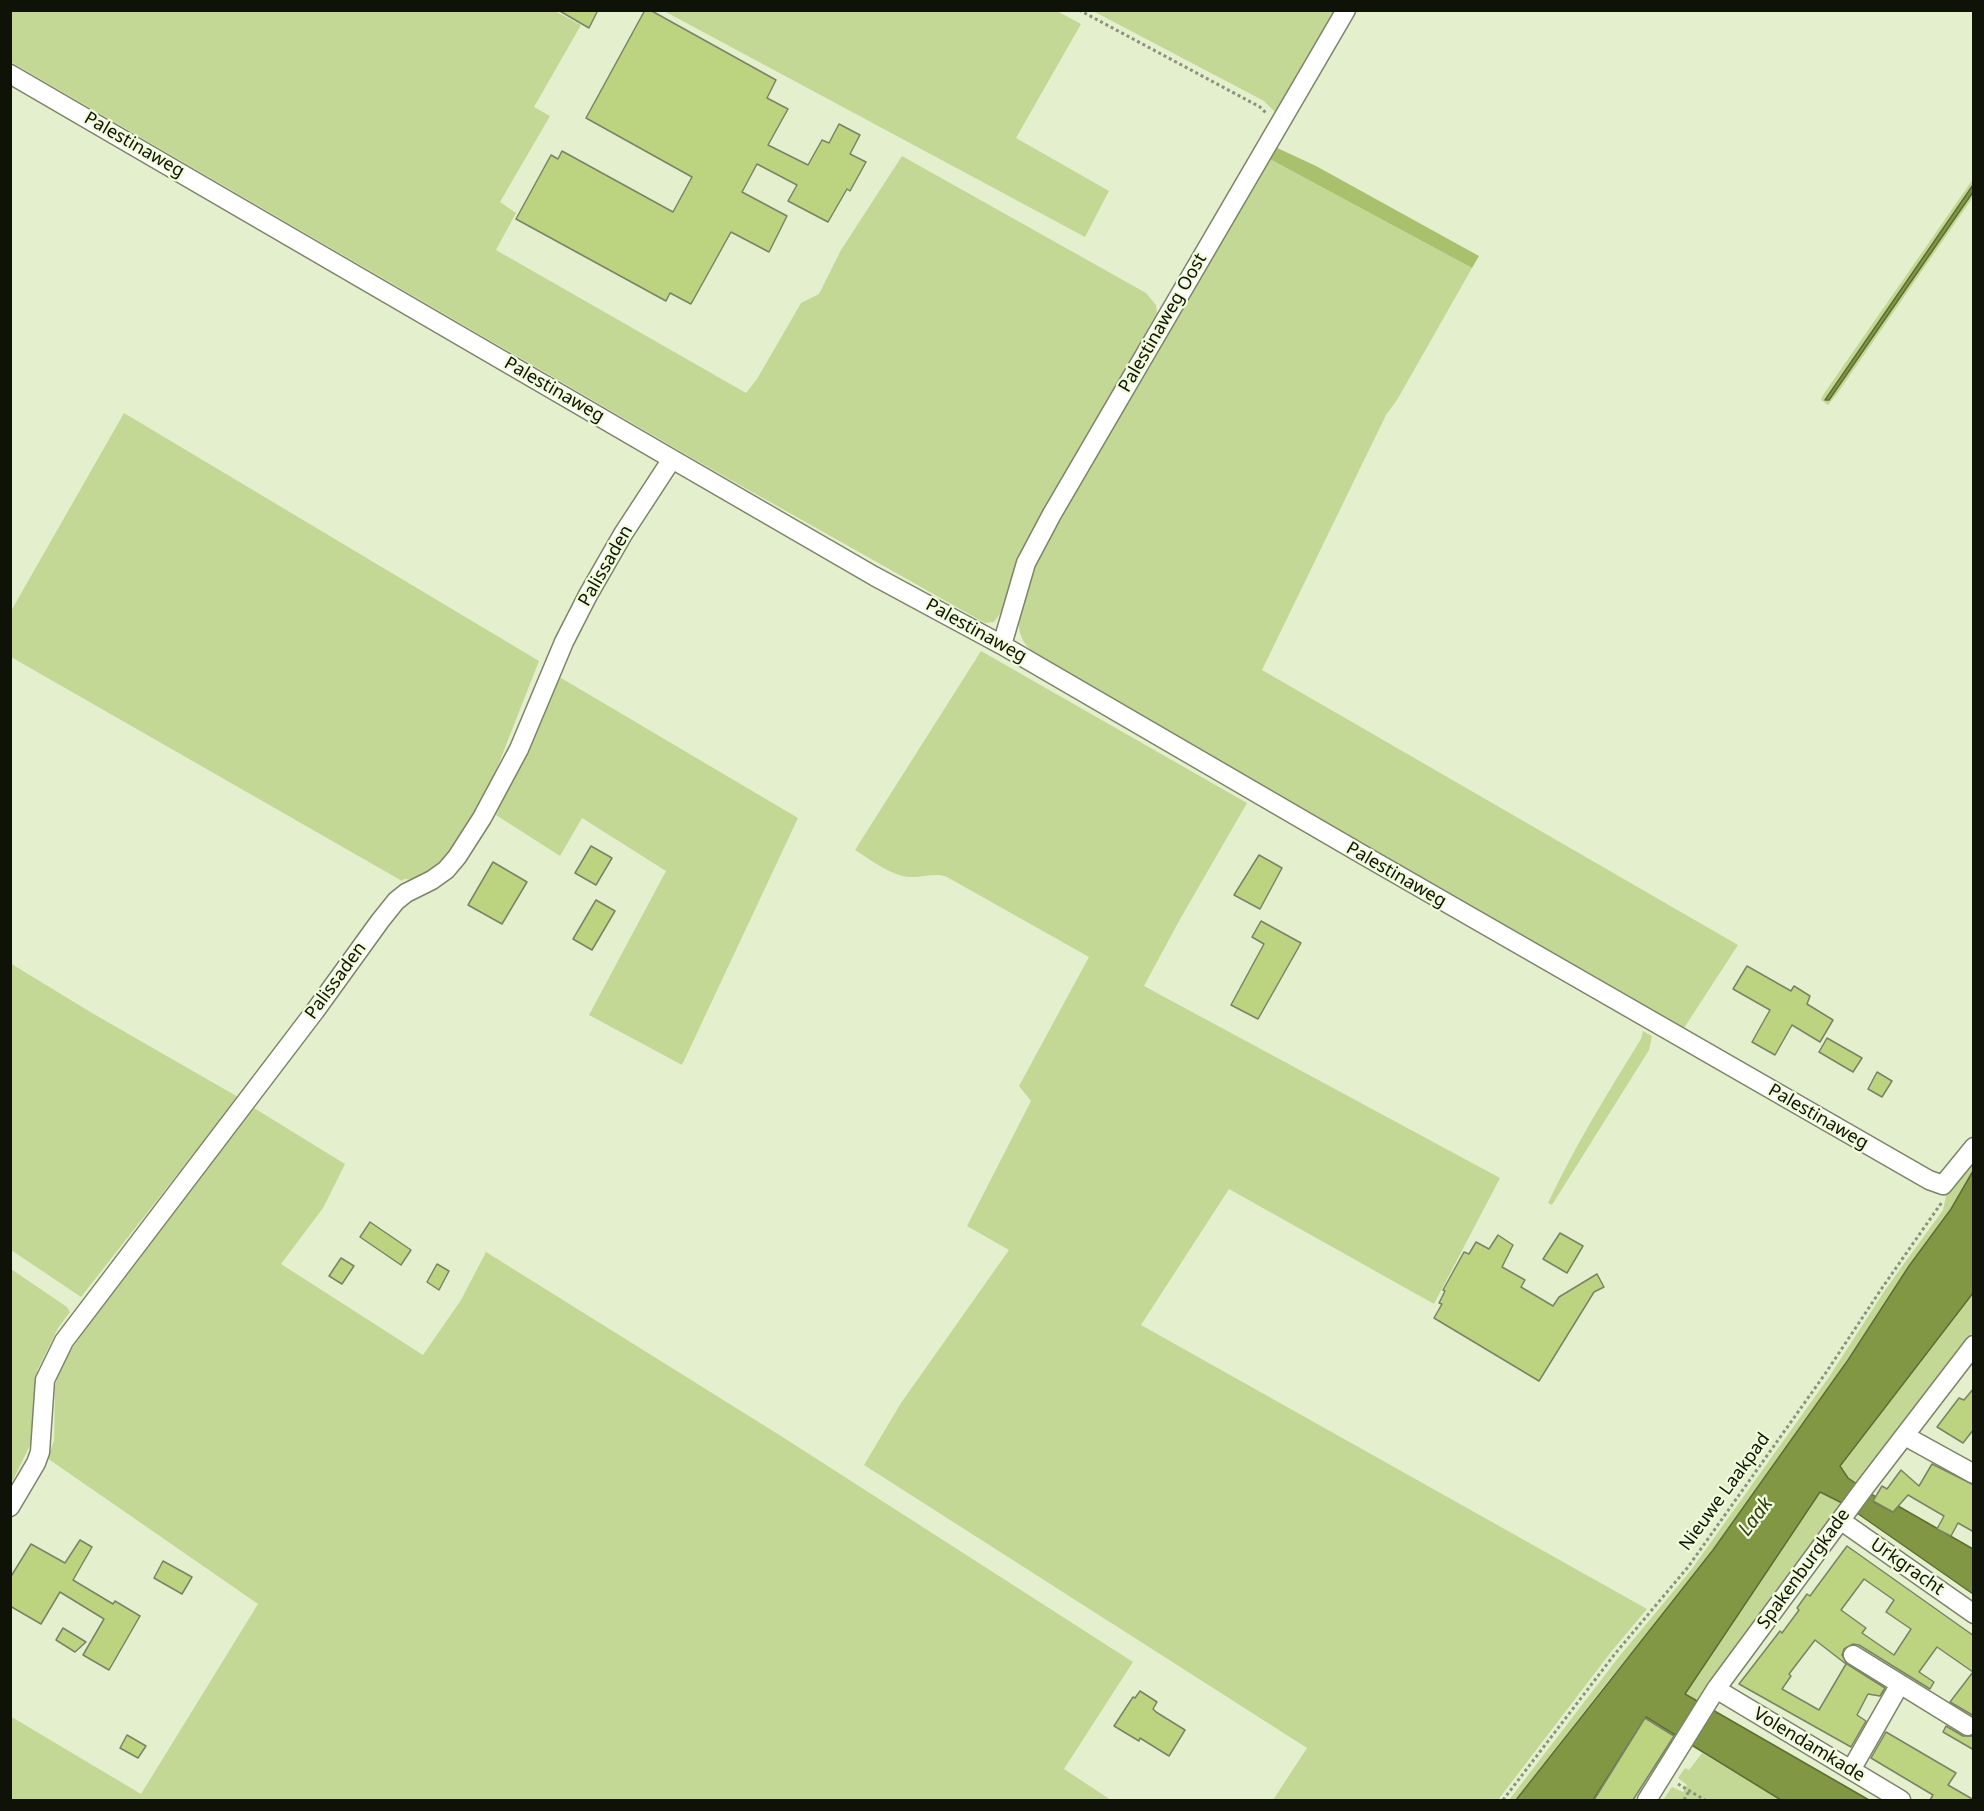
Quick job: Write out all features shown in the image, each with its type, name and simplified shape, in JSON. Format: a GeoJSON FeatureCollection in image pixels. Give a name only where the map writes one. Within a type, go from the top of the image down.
{"type":"FeatureCollection","features":[{"type":"Feature","properties":{"kind":"street","name":"Palestinaweg Oost"},"geometry":{"type":"LineString","coordinates":[[1002,645],[1026,563],[1052,514],[1346,10]]}},
{"type":"Feature","properties":{"kind":"street","name":"Palestinaweg"},"geometry":{"type":"LineString","coordinates":[[10,74],[874,576],[1002,645],[1477,921],[1929,1180],[1943,1185]]}},
{"type":"Feature","properties":{"kind":"street","name":"Palissaden"},"geometry":{"type":"LineString","coordinates":[[10,1507],[40,1452],[43,1438],[45,1380],[64,1341],[396,901],[446,870],[457,857],[482,818],[519,749],[564,642],[588,595],[623,534],[672,459]]}},
{"type":"Feature","properties":{"kind":"street"},"geometry":{"type":"LineString","coordinates":[[1943,1185],[1974,1148]]}},
{"type":"Feature","properties":{"kind":"street","name":"Spakenburgkade"},"geometry":{"type":"LineString","coordinates":[[1647,1800],[1716,1689],[1840,1520],[1974,1345]]}},
{"type":"Feature","properties":{"kind":"street"},"geometry":{"type":"LineString","coordinates":[[1905,1436],[1974,1474]]}},
{"type":"Feature","properties":{"kind":"street","name":"Urkgracht"},"geometry":{"type":"LineString","coordinates":[[1840,1520],[1974,1614]]}},
{"type":"Feature","properties":{"kind":"street"},"geometry":{"type":"LineString","coordinates":[[1853,1655],[1968,1726]]}},
{"type":"Feature","properties":{"kind":"street"},"geometry":{"type":"LineString","coordinates":[[1851,1770],[1899,1684]]}},
{"type":"Feature","properties":{"kind":"street","name":"Volendamkade"},"geometry":{"type":"LineString","coordinates":[[1716,1689],[1901,1800]]}},
{"type":"Feature","properties":{"kind":"path"},"geometry":{"type":"LineString","coordinates":[[1079,10],[1260,106],[1278,125]]}},
{"type":"Feature","properties":{"kind":"path","name":"Nieuwe Laakpad"},"geometry":{"type":"LineString","coordinates":[[1503,1800],[1614,1655],[1688,1567],[1809,1398],[1882,1288],[1940,1207],[1944,1193],[1943,1185]]}},
{"type":"Feature","properties":{"kind":"path"},"geometry":{"type":"LineString","coordinates":[[1663,1775],[1705,1800]]}},
{"type":"Feature","properties":{"kind":"path"},"geometry":{"type":"LineString","coordinates":[[1684,1800],[1689,1791]]}},
{"type":"Feature","properties":{"kind":"shaded area"},"geometry":{"type":"Polygon","coordinates":[[[11,11],[555,11],[581,25],[534,107],[550,116],[500,202],[516,213],[496,250],[746,393],[757,379],[801,303],[819,294],[841,250],[902,156],[1146,293],[1156,305],[1157,313],[1019,560],[1001,612],[994,622],[985,623],[706,466],[11,62],[11,11]]]}},
{"type":"Feature","properties":{"kind":"shaded area"},"geometry":{"type":"Polygon","coordinates":[[[664,11],[1057,11],[1081,24],[1016,138],[1109,191],[1085,237],[664,11]]]}},
{"type":"Feature","properties":{"kind":"shaded area"},"geometry":{"type":"Polygon","coordinates":[[[1093,11],[1340,11],[1278,115],[1264,101],[1093,11]]]}},
{"type":"Feature","properties":{"kind":"shaded area"},"geometry":{"type":"Polygon","coordinates":[[[1273,146],[1316,166],[1479,256],[1472,268],[1266,157],[1273,146]]]}},
{"type":"Feature","properties":{"kind":"shaded area"},"geometry":{"type":"Polygon","coordinates":[[[1266,157],[1472,268],[1397,400],[1386,415],[1262,670],[1738,945],[1684,1028],[1586,971],[1563,961],[1036,657],[1024,642],[1020,633],[1019,615],[1031,568],[1266,157]]]}},
{"type":"Feature","properties":{"kind":"shaded area"},"geometry":{"type":"Polygon","coordinates":[[[1973,179],[1973,185],[1826,400],[1829,400],[1973,192],[1973,197],[1828,405],[1821,400],[1823,395],[1973,179]]]}},
{"type":"Feature","properties":{"kind":"shaded area"},"geometry":{"type":"Polygon","coordinates":[[[124,413],[539,661],[486,796],[448,862],[424,880],[404,879],[402,881],[11,657],[11,611],[124,413]]]}},
{"type":"Feature","properties":{"kind":"shaded area"},"geometry":{"type":"Polygon","coordinates":[[[981,651],[1247,803],[1144,986],[1500,1178],[1434,1304],[1229,1189],[1141,1325],[1647,1609],[1611,1652],[1498,1800],[1273,1800],[1307,1748],[864,1465],[901,1403],[1009,1250],[967,1226],[1031,1101],[1019,1086],[1089,957],[947,877],[938,875],[915,877],[896,874],[855,850],[981,651]]]}},
{"type":"Feature","properties":{"kind":"shaded area"},"geometry":{"type":"Polygon","coordinates":[[[556,675],[798,818],[682,1065],[589,1015],[666,871],[582,818],[560,856],[496,815],[556,675]]]}},
{"type":"Feature","properties":{"kind":"shaded area"},"geometry":{"type":"Polygon","coordinates":[[[10,963],[238,1097],[81,1297],[11,1250],[10,963]]]}},
{"type":"Feature","properties":{"kind":"shaded area"},"geometry":{"type":"Polygon","coordinates":[[[1643,1031],[1652,1036],[1649,1050],[1552,1205],[1548,1203],[1604,1099],[1641,1039],[1643,1031]]]}},
{"type":"Feature","properties":{"kind":"shaded area"},"geometry":{"type":"Polygon","coordinates":[[[254,1108],[345,1164],[323,1208],[281,1264],[423,1355],[461,1300],[486,1252],[781,1436],[1133,1662],[1064,1769],[1111,1800],[11,1800],[10,1716],[141,1794],[258,1604],[47,1458],[54,1441],[55,1387],[60,1366],[96,1314],[254,1108]]]}},
{"type":"Feature","properties":{"kind":"shaded area"},"geometry":{"type":"Polygon","coordinates":[[[1973,1158],[1973,1171],[1951,1209],[1909,1266],[1821,1399],[1687,1585],[1608,1681],[1516,1800],[1509,1800],[1618,1658],[1691,1570],[1829,1377],[1885,1290],[1943,1210],[1947,1192],[1973,1158]]]}},
{"type":"Feature","properties":{"kind":"shaded area"},"geometry":{"type":"Polygon","coordinates":[[[11,1269],[67,1307],[70,1312],[58,1328],[37,1371],[34,1437],[11,1484],[11,1269]]]}},
{"type":"Feature","properties":{"kind":"shaded area"},"geometry":{"type":"Polygon","coordinates":[[[1973,1293],[1973,1332],[1858,1485],[1848,1478],[1840,1466],[1973,1293]]]}},
{"type":"Feature","properties":{"kind":"shaded area"},"geometry":{"type":"Polygon","coordinates":[[[1820,1492],[1844,1504],[1699,1702],[1685,1694],[1820,1492]]]}},
{"type":"Feature","properties":{"kind":"shaded area"},"geometry":{"type":"Polygon","coordinates":[[[1702,1753],[1781,1800],[1663,1800],[1672,1787],[1683,1792],[1687,1785],[1678,1778],[1685,1768],[1689,1770],[1702,1753]]]}},
{"type":"Feature","properties":{"kind":"water"},"geometry":{"type":"Polygon","coordinates":[[[1973,185],[1973,192],[1829,400],[1825,400],[1973,185]]]}},
{"type":"Feature","properties":{"kind":"water","name":"Laak"},"geometry":{"type":"Polygon","coordinates":[[[1973,1171],[1973,1293],[1840,1466],[1848,1478],[1876,1497],[1874,1502],[1893,1512],[1898,1506],[1973,1549],[1973,1594],[1844,1504],[1820,1492],[1685,1694],[1869,1800],[1781,1800],[1646,1717],[1593,1800],[1516,1800],[1713,1550],[1848,1360],[1909,1266],[1951,1209],[1973,1171]]]}},
{"type":"Feature","properties":{"kind":"building"},"geometry":{"type":"Polygon","coordinates":[[[558,10],[598,10],[589,28],[558,10]]]}},
{"type":"Feature","properties":{"kind":"building"},"geometry":{"type":"Polygon","coordinates":[[[645,10],[650,10],[776,80],[767,98],[788,109],[768,145],[808,165],[822,140],[829,143],[839,124],[860,135],[850,154],[866,162],[850,191],[847,189],[828,222],[788,201],[797,185],[757,164],[742,192],[787,216],[769,252],[731,232],[691,304],[670,293],[666,301],[516,219],[551,155],[558,159],[562,151],[673,212],[692,177],[586,118],[645,10]]]}},
{"type":"Feature","properties":{"kind":"building"},"geometry":{"type":"Polygon","coordinates":[[[591,846],[612,858],[596,885],[575,873],[591,846]]]}},
{"type":"Feature","properties":{"kind":"building"},"geometry":{"type":"Polygon","coordinates":[[[1259,855],[1282,868],[1260,909],[1234,895],[1259,855]]]}},
{"type":"Feature","properties":{"kind":"building"},"geometry":{"type":"Polygon","coordinates":[[[493,862],[527,882],[502,924],[468,905],[493,862]]]}},
{"type":"Feature","properties":{"kind":"building"},"geometry":{"type":"Polygon","coordinates":[[[596,900],[615,911],[592,950],[573,939],[596,900]]]}},
{"type":"Feature","properties":{"kind":"building"},"geometry":{"type":"Polygon","coordinates":[[[1261,921],[1301,943],[1258,1019],[1231,1005],[1264,944],[1252,937],[1261,921]]]}},
{"type":"Feature","properties":{"kind":"building"},"geometry":{"type":"Polygon","coordinates":[[[1747,966],[1791,991],[1794,986],[1810,996],[1807,1004],[1833,1020],[1820,1042],[1792,1025],[1775,1055],[1752,1042],[1770,1010],[1733,989],[1747,966]]]}},
{"type":"Feature","properties":{"kind":"building"},"geometry":{"type":"Polygon","coordinates":[[[1827,1038],[1862,1058],[1853,1072],[1819,1052],[1827,1038]]]}},
{"type":"Feature","properties":{"kind":"building"},"geometry":{"type":"Polygon","coordinates":[[[1877,1072],[1892,1081],[1882,1097],[1868,1089],[1877,1072]]]}},
{"type":"Feature","properties":{"kind":"building"},"geometry":{"type":"Polygon","coordinates":[[[370,1222],[411,1250],[401,1265],[360,1237],[370,1222]]]}},
{"type":"Feature","properties":{"kind":"building"},"geometry":{"type":"Polygon","coordinates":[[[1560,1233],[1583,1246],[1567,1273],[1543,1259],[1560,1233]]]}},
{"type":"Feature","properties":{"kind":"building"},"geometry":{"type":"Polygon","coordinates":[[[1498,1235],[1513,1245],[1502,1267],[1525,1280],[1521,1287],[1553,1306],[1559,1297],[1597,1274],[1604,1287],[1594,1292],[1539,1381],[1434,1318],[1442,1304],[1439,1303],[1445,1291],[1443,1290],[1464,1252],[1469,1254],[1476,1242],[1489,1249],[1498,1235]]]}},
{"type":"Feature","properties":{"kind":"building"},"geometry":{"type":"Polygon","coordinates":[[[341,1258],[354,1266],[342,1284],[329,1276],[341,1258]]]}},
{"type":"Feature","properties":{"kind":"building"},"geometry":{"type":"Polygon","coordinates":[[[437,1264],[449,1271],[439,1290],[427,1282],[437,1264]]]}},
{"type":"Feature","properties":{"kind":"building"},"geometry":{"type":"Polygon","coordinates":[[[1974,1388],[1974,1429],[1963,1443],[1937,1427],[1959,1398],[1964,1400],[1974,1388]]]}},
{"type":"Feature","properties":{"kind":"building"},"geometry":{"type":"Polygon","coordinates":[[[1932,1464],[1974,1485],[1974,1532],[1958,1523],[1951,1536],[1937,1529],[1944,1516],[1908,1495],[1893,1512],[1873,1501],[1882,1486],[1887,1489],[1901,1470],[1919,1486],[1932,1464]]]}},
{"type":"Feature","properties":{"kind":"building"},"geometry":{"type":"Polygon","coordinates":[[[80,1540],[92,1547],[73,1580],[113,1604],[115,1601],[140,1616],[109,1670],[83,1655],[104,1619],[60,1592],[41,1624],[10,1606],[10,1578],[31,1544],[65,1563],[80,1540]]]}},
{"type":"Feature","properties":{"kind":"building"},"geometry":{"type":"Polygon","coordinates":[[[1847,1546],[1974,1636],[1974,1716],[1950,1702],[1973,1672],[1937,1647],[1919,1672],[1934,1682],[1930,1689],[1859,1645],[1853,1644],[1844,1649],[1842,1655],[1847,1664],[1885,1688],[1880,1696],[1868,1694],[1857,1715],[1866,1721],[1851,1747],[1739,1684],[1780,1631],[1782,1633],[1799,1610],[1797,1608],[1807,1594],[1810,1596],[1847,1546]],[[1864,1579],[1841,1610],[1866,1628],[1862,1633],[1894,1655],[1911,1629],[1886,1612],[1894,1600],[1864,1579]],[[1815,1640],[1789,1674],[1791,1676],[1782,1689],[1819,1710],[1846,1664],[1815,1640]]]}},
{"type":"Feature","properties":{"kind":"building"},"geometry":{"type":"Polygon","coordinates":[[[163,1561],[192,1577],[182,1594],[154,1578],[163,1561]]]}},
{"type":"Feature","properties":{"kind":"building"},"geometry":{"type":"Polygon","coordinates":[[[63,1628],[86,1642],[75,1652],[56,1640],[63,1628]]]}},
{"type":"Feature","properties":{"kind":"building"},"geometry":{"type":"Polygon","coordinates":[[[1140,1691],[1157,1702],[1153,1709],[1156,1712],[1185,1730],[1169,1756],[1140,1738],[1139,1741],[1114,1726],[1133,1697],[1135,1698],[1140,1691]]]}},
{"type":"Feature","properties":{"kind":"building"},"geometry":{"type":"Polygon","coordinates":[[[1645,1718],[1674,1736],[1633,1800],[1594,1800],[1645,1718]]]}},
{"type":"Feature","properties":{"kind":"building"},"geometry":{"type":"Polygon","coordinates":[[[1946,1726],[1963,1736],[1974,1736],[1974,1750],[1943,1732],[1946,1726]]]}},
{"type":"Feature","properties":{"kind":"building"},"geometry":{"type":"Polygon","coordinates":[[[1886,1732],[1956,1773],[1948,1785],[1974,1800],[1930,1800],[1933,1795],[1871,1758],[1886,1732]]]}},
{"type":"Feature","properties":{"kind":"building"},"geometry":{"type":"Polygon","coordinates":[[[127,1735],[146,1746],[138,1758],[120,1748],[127,1735]]]}}]}
